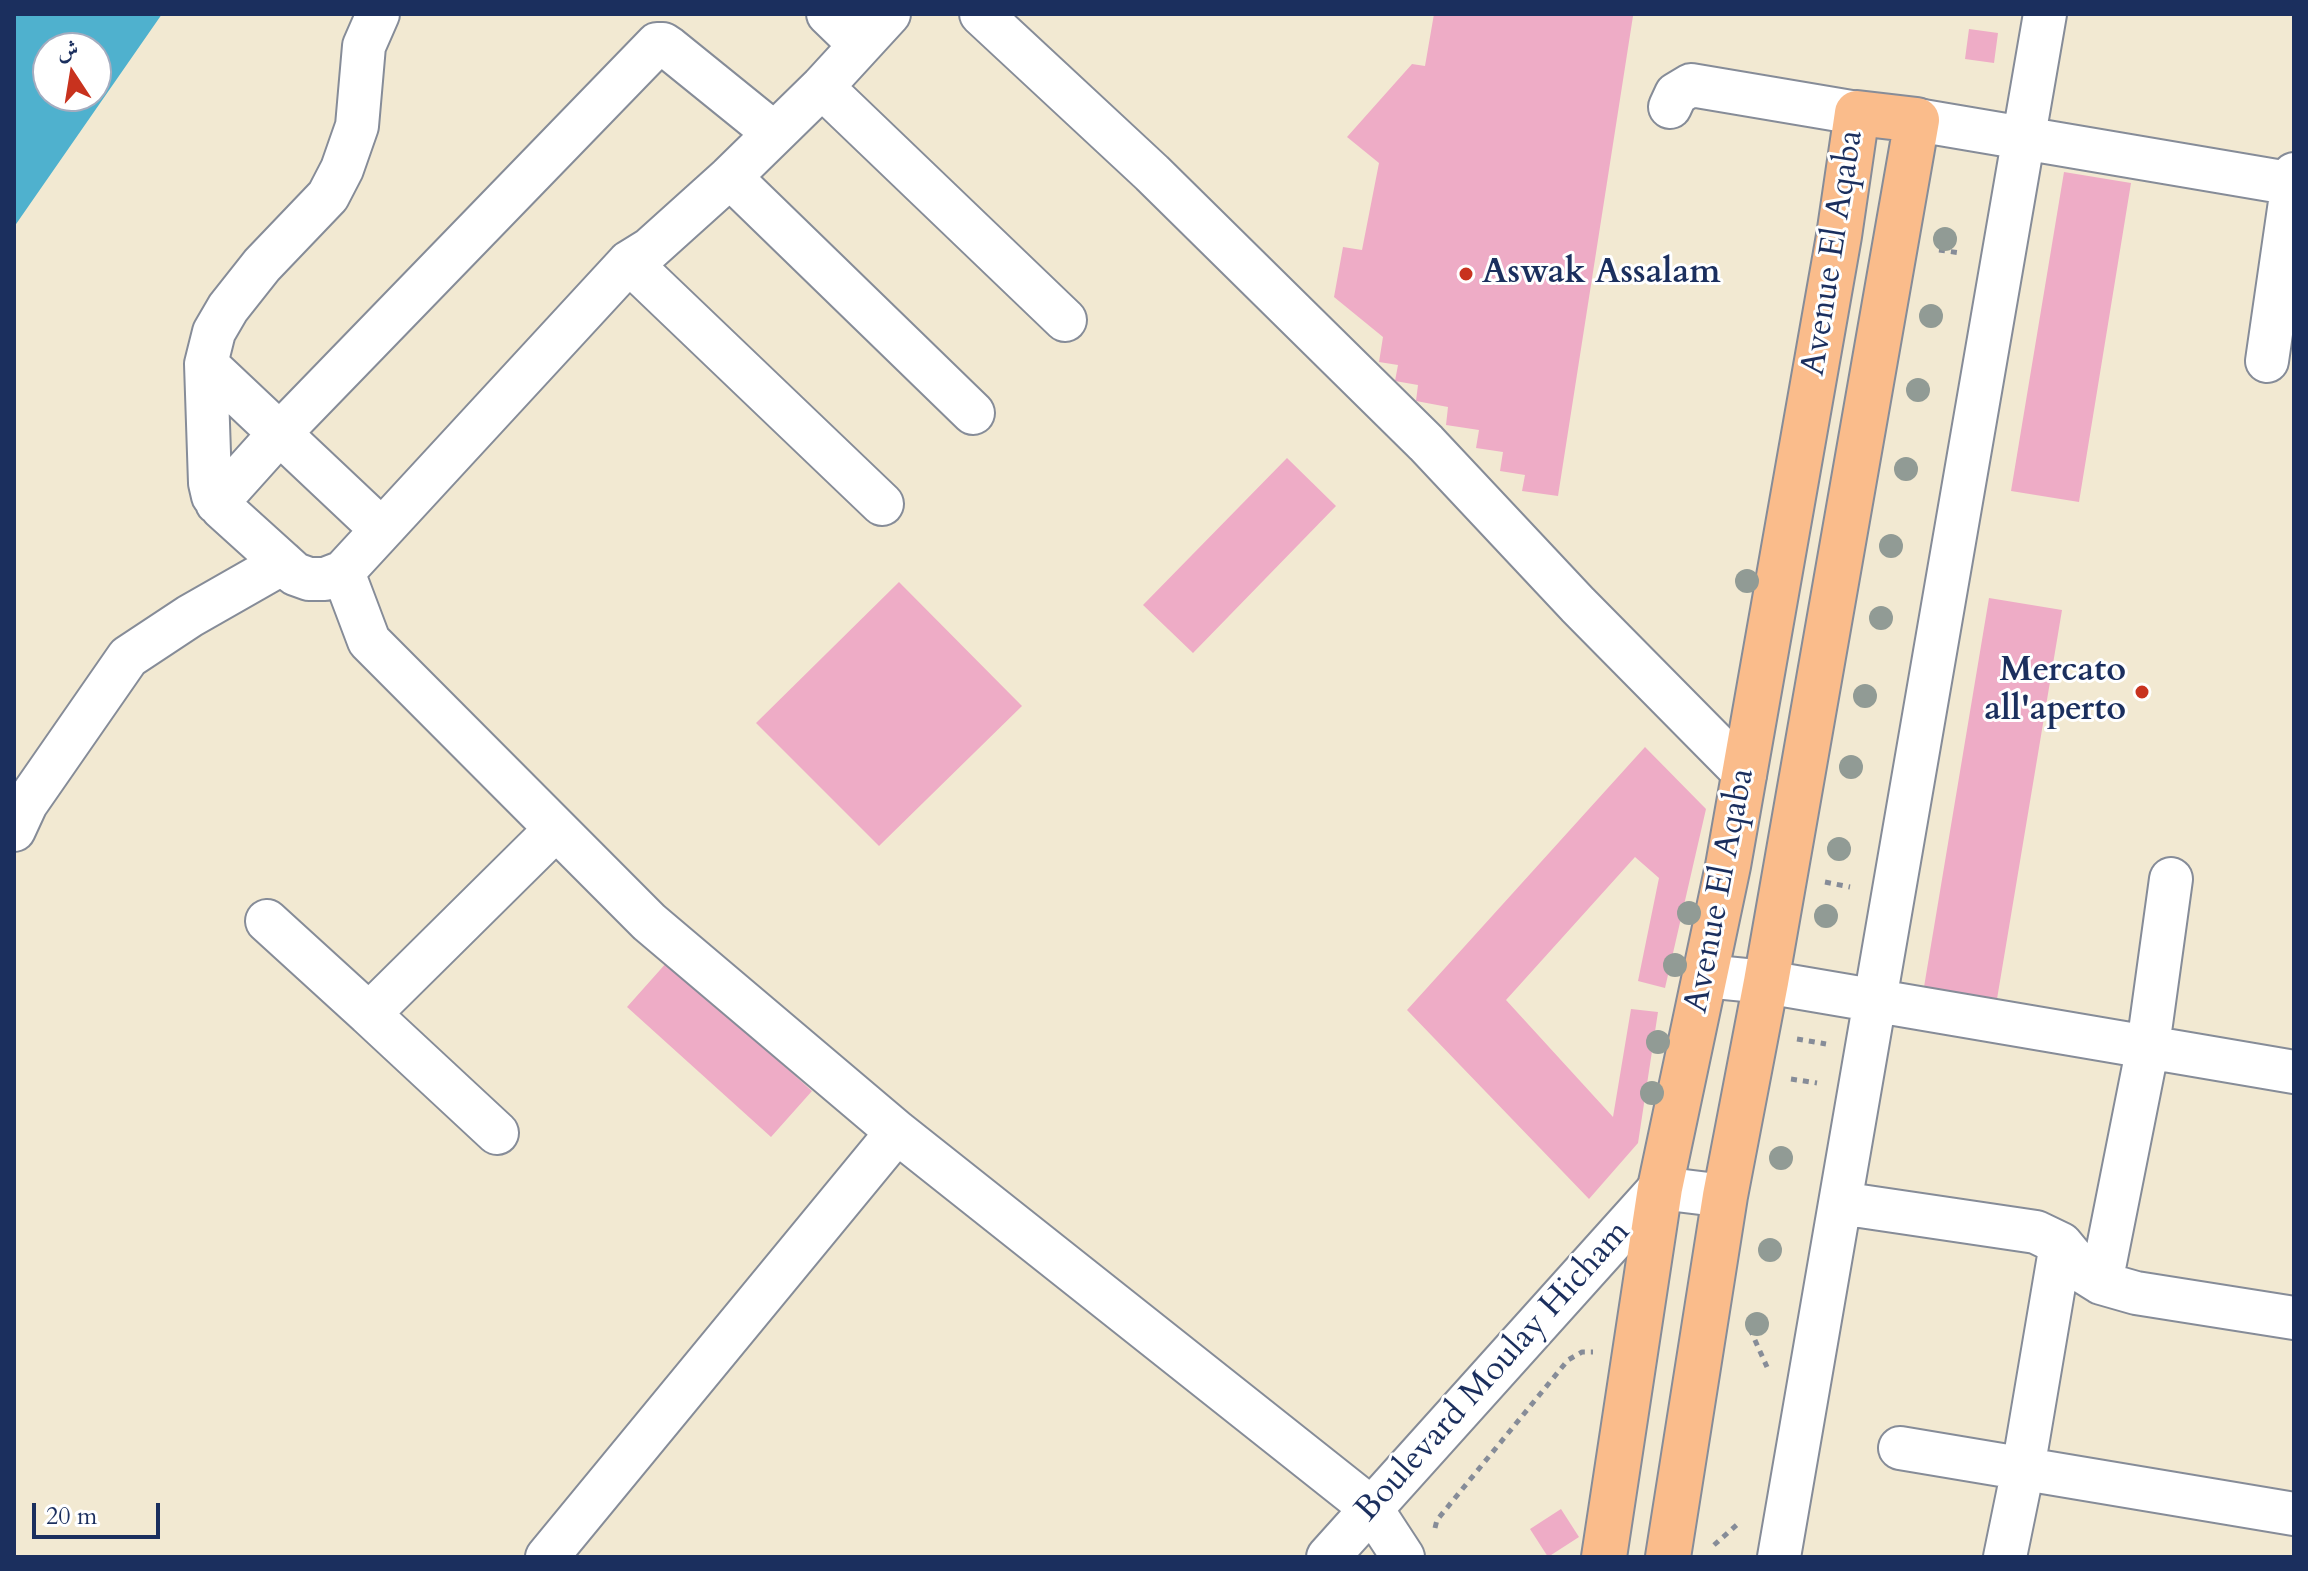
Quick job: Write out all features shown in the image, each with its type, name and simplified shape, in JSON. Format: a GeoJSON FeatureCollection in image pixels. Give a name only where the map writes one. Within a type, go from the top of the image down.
{"type":"FeatureCollection","features":[{"type":"Feature","properties":{"kind":"main road","name":"Avenue El Aqaba"},"geometry":{"type":"LineString","coordinates":[[1604,1557],[1660,1188],[1745,774],[1839,236],[1857,113],[1917,120],[1766,982],[1725,1196],[1688,1553]]}},
{"type":"Feature","properties":{"kind":"street"},"geometry":{"type":"LineString","coordinates":[[378,14],[364,46],[357,126],[342,169],[328,196],[262,265],[228,308],[214,332],[206,364],[210,483],[217,503],[295,574],[309,579],[325,579],[343,572],[629,262],[650,249],[730,177],[822,87],[889,14]]}},
{"type":"Feature","properties":{"kind":"street"},"geometry":{"type":"LineString","coordinates":[[828,14],[860,45]]}},
{"type":"Feature","properties":{"kind":"street"},"geometry":{"type":"LineString","coordinates":[[981,14],[1152,173],[1426,443],[1578,605],[1745,774]]}},
{"type":"Feature","properties":{"kind":"street"},"geometry":{"type":"LineString","coordinates":[[1779,1557],[2045,14]]}},
{"type":"Feature","properties":{"kind":"street"},"geometry":{"type":"LineString","coordinates":[[217,503],[279,434],[657,44],[669,48],[774,133]]}},
{"type":"Feature","properties":{"kind":"street"},"geometry":{"type":"LineString","coordinates":[[1670,107],[1676,94],[1691,85],[1857,113]]}},
{"type":"Feature","properties":{"kind":"street"},"geometry":{"type":"LineString","coordinates":[[822,87],[1065,320]]}},
{"type":"Feature","properties":{"kind":"street"},"geometry":{"type":"LineString","coordinates":[[1917,120],[2294,181],[2267,361]]}},
{"type":"Feature","properties":{"kind":"street"},"geometry":{"type":"LineString","coordinates":[[730,177],[973,413]]}},
{"type":"Feature","properties":{"kind":"street"},"geometry":{"type":"LineString","coordinates":[[629,262],[882,504]]}},
{"type":"Feature","properties":{"kind":"street"},"geometry":{"type":"LineString","coordinates":[[206,364],[381,529]]}},
{"type":"Feature","properties":{"kind":"street"},"geometry":{"type":"LineString","coordinates":[[14,830],[26,804],[128,657],[190,616],[283,563]]}},
{"type":"Feature","properties":{"kind":"street"},"geometry":{"type":"LineString","coordinates":[[343,572],[369,641],[649,922],[897,1132],[1419,1544]]}},
{"type":"Feature","properties":{"kind":"street"},"geometry":{"type":"LineString","coordinates":[[369,1014],[556,829]]}},
{"type":"Feature","properties":{"kind":"street"},"geometry":{"type":"LineString","coordinates":[[2101,1283],[2148,1046],[2171,879]]}},
{"type":"Feature","properties":{"kind":"street"},"geometry":{"type":"LineString","coordinates":[[267,921],[497,1133]]}},
{"type":"Feature","properties":{"kind":"street"},"geometry":{"type":"LineString","coordinates":[[1705,976],[1766,982],[2294,1072]]}},
{"type":"Feature","properties":{"kind":"street"},"geometry":{"type":"LineString","coordinates":[[547,1557],[897,1132]]}},
{"type":"Feature","properties":{"kind":"street"},"geometry":{"type":"LineString","coordinates":[[1660,1188],[1725,1196]]}},
{"type":"Feature","properties":{"kind":"street","name":"Boulevard Moulay Hicham"},"geometry":{"type":"LineString","coordinates":[[1328,1557],[1660,1188]]}},
{"type":"Feature","properties":{"kind":"street"},"geometry":{"type":"LineString","coordinates":[[1840,1203],[2036,1232],[2061,1244],[2085,1273],[2101,1283],[2136,1293],[2292,1307]]}},
{"type":"Feature","properties":{"kind":"street"},"geometry":{"type":"LineString","coordinates":[[2005,1557],[2061,1244]]}},
{"type":"Feature","properties":{"kind":"street"},"geometry":{"type":"LineString","coordinates":[[1900,1448],[2294,1514]]}},
{"type":"Feature","properties":{"kind":"path"},"geometry":{"type":"LineString","coordinates":[[1931,249],[1970,254]]}},
{"type":"Feature","properties":{"kind":"path"},"geometry":{"type":"LineString","coordinates":[[1821,882],[1859,888]]}},
{"type":"Feature","properties":{"kind":"path"},"geometry":{"type":"LineString","coordinates":[[1791,1052],[1794,1038],[1826,1044],[1824,1057]]}},
{"type":"Feature","properties":{"kind":"path"},"geometry":{"type":"LineString","coordinates":[[1786,1078],[1819,1084],[1821,1071]]}},
{"type":"Feature","properties":{"kind":"path"},"geometry":{"type":"LineString","coordinates":[[1746,1319],[1771,1375],[1773,1360]]}},
{"type":"Feature","properties":{"kind":"path"},"geometry":{"type":"LineString","coordinates":[[1419,1544],[1568,1360],[1582,1352],[1595,1351],[1600,1359]]}},
{"type":"Feature","properties":{"kind":"path"},"geometry":{"type":"LineString","coordinates":[[1688,1553],[1747,1517]]}},
{"type":"Feature","properties":{"kind":"water"},"geometry":{"type":"Polygon","coordinates":[[[14,14],[162,14],[112,86],[112,32],[32,32],[32,112],[94,112],[14,227],[14,14]]]}},
{"type":"Feature","properties":{"kind":"building","name":"Aswak Assalam"},"geometry":{"type":"Polygon","coordinates":[[[1434,14],[1633,16],[1558,496],[1522,491],[1525,475],[1500,471],[1503,452],[1476,448],[1479,430],[1446,425],[1448,407],[1416,401],[1418,385],[1395,381],[1398,365],[1379,362],[1383,337],[1334,297],[1343,247],[1362,250],[1379,163],[1347,137],[1412,64],[1425,66],[1434,14]]]}},
{"type":"Feature","properties":{"kind":"building"},"geometry":{"type":"Polygon","coordinates":[[[1969,29],[1998,33],[1994,63],[1965,59],[1969,29]]]}},
{"type":"Feature","properties":{"kind":"building"},"geometry":{"type":"Polygon","coordinates":[[[2064,172],[2131,183],[2079,502],[2011,491],[2064,172]]]}},
{"type":"Feature","properties":{"kind":"building"},"geometry":{"type":"Polygon","coordinates":[[[1287,458],[1336,506],[1193,653],[1143,605],[1287,458]]]}},
{"type":"Feature","properties":{"kind":"building"},"geometry":{"type":"Polygon","coordinates":[[[899,582],[1022,706],[879,846],[756,723],[899,582]]]}},
{"type":"Feature","properties":{"kind":"building"},"geometry":{"type":"Polygon","coordinates":[[[1989,598],[2062,610],[1997,999],[1924,987],[1989,598]]]}},
{"type":"Feature","properties":{"kind":"building"},"geometry":{"type":"Polygon","coordinates":[[[1645,747],[1706,809],[1665,988],[1638,981],[1659,878],[1635,857],[1506,1000],[1613,1117],[1631,1009],[1658,1012],[1638,1143],[1589,1199],[1407,1010],[1645,747]]]}},
{"type":"Feature","properties":{"kind":"building"},"geometry":{"type":"Polygon","coordinates":[[[668,961],[812,1091],[771,1137],[627,1007],[668,961]]]}},
{"type":"Feature","properties":{"kind":"building"},"geometry":{"type":"Polygon","coordinates":[[[1561,1509],[1579,1537],[1548,1557],[1530,1529],[1561,1509]]]}},
{"type":"Feature","properties":{"kind":"place","name":"Aswak Assalam"},"geometry":{"type":"Point","coordinates":[1466,274]}},
{"type":"Feature","properties":{"kind":"place","name":"Mercato all'aperto"},"geometry":{"type":"Point","coordinates":[2142,692]}}]}
